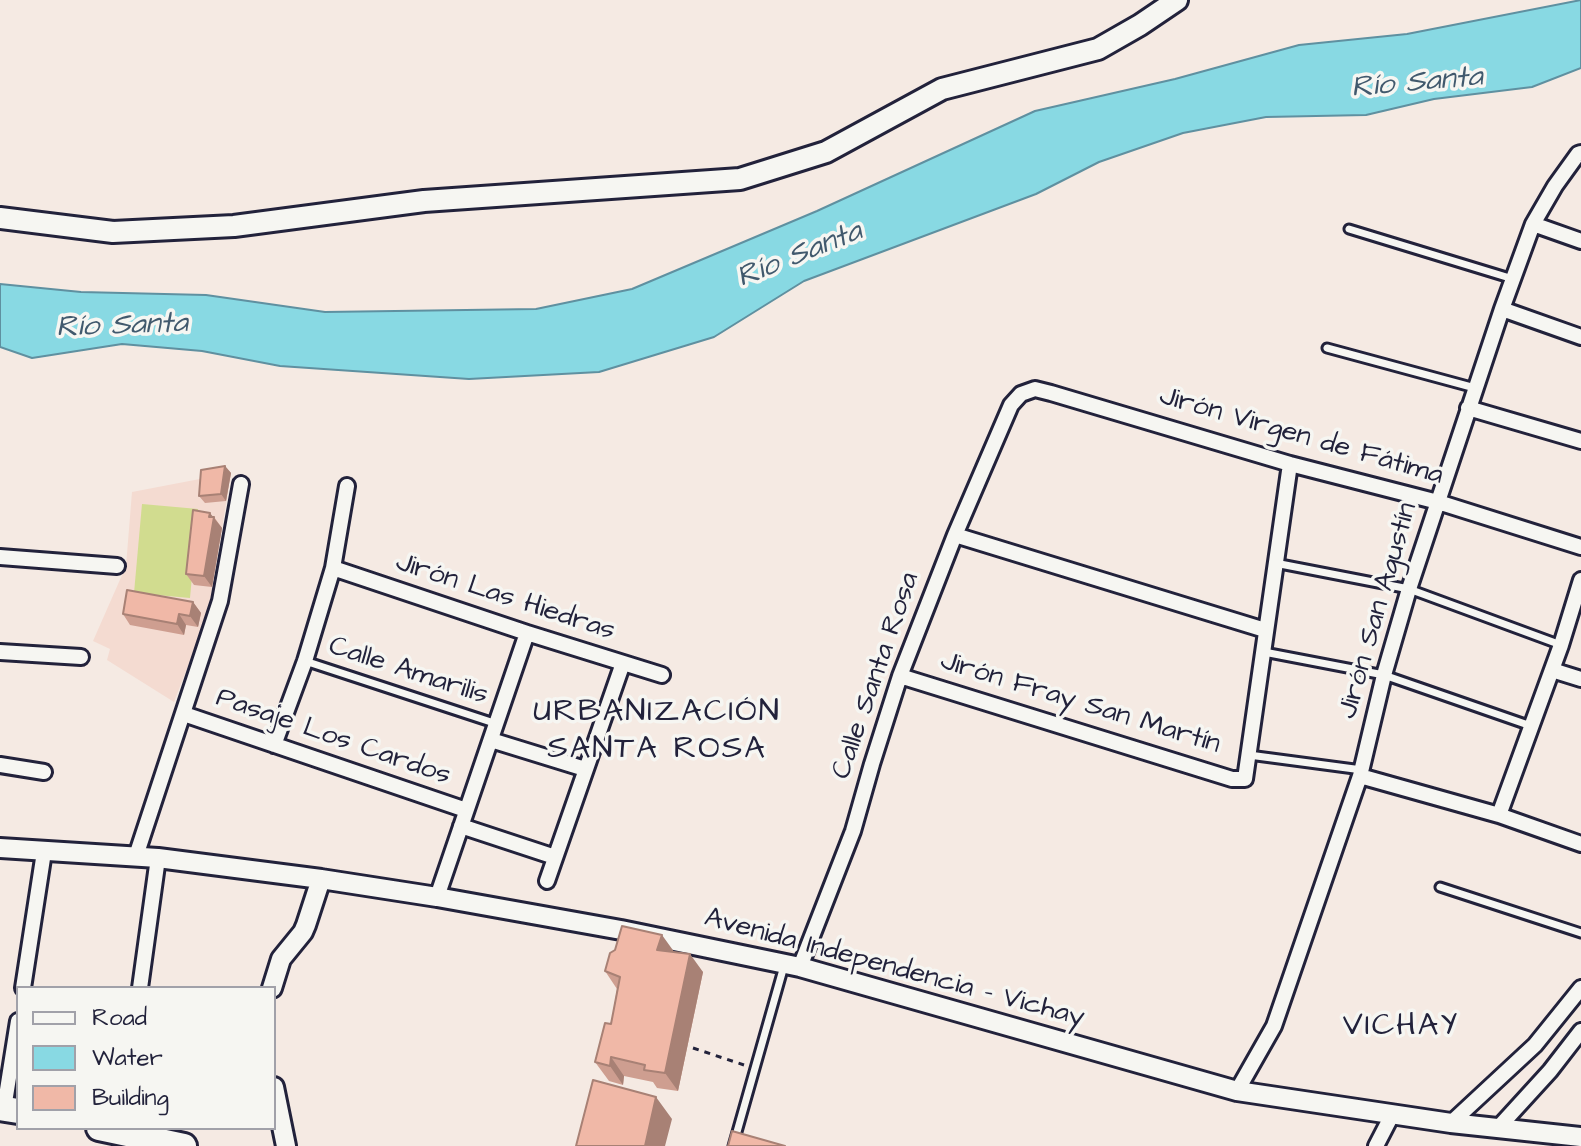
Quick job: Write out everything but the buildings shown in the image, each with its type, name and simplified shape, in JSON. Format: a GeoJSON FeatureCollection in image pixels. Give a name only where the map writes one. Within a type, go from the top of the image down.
{"type":"FeatureCollection","features":[{"type":"Feature","properties":{"kind":"highway"},"geometry":{"type":"LineString","coordinates":[[116,1130],[143,1142],[184,1146]]}},
{"type":"Feature","properties":{"kind":"main road"},"geometry":{"type":"LineString","coordinates":[[0,218],[113,232],[204,228],[424,201],[740,179],[826,152],[942,89],[1098,49],[1177,0]]}},
{"type":"Feature","properties":{"kind":"main road","name":"Avenida Independencia - Vichay"},"geometry":{"type":"LineString","coordinates":[[0,848],[158,858],[321,879],[621,930],[792,965],[1237,1091],[1451,1123],[1581,1137]]}},
{"type":"Feature","properties":{"kind":"main road"},"geometry":{"type":"LineString","coordinates":[[273,986],[281,959],[303,932],[321,879]]}},
{"type":"Feature","properties":{"kind":"main road"},"geometry":{"type":"LineString","coordinates":[[276,1097],[286,1146]]}},
{"type":"Feature","properties":{"kind":"street","name":"Jirón San Agustín"},"geometry":{"type":"LineString","coordinates":[[1237,1091],[1274,1026],[1361,773],[1384,675],[1409,589],[1533,224],[1555,186],[1581,153]]}},
{"type":"Feature","properties":{"kind":"street"},"geometry":{"type":"LineString","coordinates":[[1533,224],[1581,241]]}},
{"type":"Feature","properties":{"kind":"street"},"geometry":{"type":"LineString","coordinates":[[1502,309],[1581,337]]}},
{"type":"Feature","properties":{"kind":"street","name":"Jirón Virgen de Fátima"},"geometry":{"type":"LineString","coordinates":[[1011,405],[1021,394],[1035,389],[1290,464],[1438,502],[1581,547]]}},
{"type":"Feature","properties":{"kind":"street","name":"Calle Santa Rosa"},"geometry":{"type":"LineString","coordinates":[[792,965],[853,831],[900,676],[955,535],[1011,405]]}},
{"type":"Feature","properties":{"kind":"street"},"geometry":{"type":"LineString","coordinates":[[1468,408],[1581,441]]}},
{"type":"Feature","properties":{"kind":"street"},"geometry":{"type":"LineString","coordinates":[[1248,755],[1290,464]]}},
{"type":"Feature","properties":{"kind":"street"},"geometry":{"type":"LineString","coordinates":[[136,856],[220,601],[241,484]]}},
{"type":"Feature","properties":{"kind":"street"},"geometry":{"type":"LineString","coordinates":[[274,745],[305,661],[333,568],[347,486]]}},
{"type":"Feature","properties":{"kind":"street"},"geometry":{"type":"LineString","coordinates":[[955,535],[1265,630]]}},
{"type":"Feature","properties":{"kind":"street"},"geometry":{"type":"LineString","coordinates":[[0,557],[117,566]]}},
{"type":"Feature","properties":{"kind":"street","name":"Jirón Las Hiedras"},"geometry":{"type":"LineString","coordinates":[[333,568],[662,675]]}},
{"type":"Feature","properties":{"kind":"street"},"geometry":{"type":"LineString","coordinates":[[1499,815],[1561,645],[1581,580]]}},
{"type":"Feature","properties":{"kind":"street"},"geometry":{"type":"LineString","coordinates":[[437,897],[527,633]]}},
{"type":"Feature","properties":{"kind":"street"},"geometry":{"type":"LineString","coordinates":[[0,652],[81,657]]}},
{"type":"Feature","properties":{"kind":"street"},"geometry":{"type":"LineString","coordinates":[[547,881],[623,663]]}},
{"type":"Feature","properties":{"kind":"street"},"geometry":{"type":"LineString","coordinates":[[1552,670],[1581,679]]}},
{"type":"Feature","properties":{"kind":"street","name":"Jirón Fray San Martín"},"geometry":{"type":"LineString","coordinates":[[900,676],[1232,779],[1245,779],[1248,755]]}},
{"type":"Feature","properties":{"kind":"street","name":"Pasaje Los Cardos"},"geometry":{"type":"LineString","coordinates":[[184,714],[466,810]]}},
{"type":"Feature","properties":{"kind":"street"},"geometry":{"type":"LineString","coordinates":[[491,740],[585,769]]}},
{"type":"Feature","properties":{"kind":"street"},"geometry":{"type":"LineString","coordinates":[[0,765],[44,772]]}},
{"type":"Feature","properties":{"kind":"street"},"geometry":{"type":"LineString","coordinates":[[1361,773],[1499,815],[1581,844]]}},
{"type":"Feature","properties":{"kind":"street"},"geometry":{"type":"LineString","coordinates":[[461,826],[555,857]]}},
{"type":"Feature","properties":{"kind":"street"},"geometry":{"type":"LineString","coordinates":[[23,986],[44,852]]}},
{"type":"Feature","properties":{"kind":"street"},"geometry":{"type":"LineString","coordinates":[[140,986],[158,858]]}},
{"type":"Feature","properties":{"kind":"street"},"geometry":{"type":"LineString","coordinates":[[1451,1123],[1535,1045],[1581,988]]}},
{"type":"Feature","properties":{"kind":"street"},"geometry":{"type":"LineString","coordinates":[[1498,1128],[1550,1071],[1581,1031]]}},
{"type":"Feature","properties":{"kind":"street"},"geometry":{"type":"LineString","coordinates":[[7,1110],[16,1037]]}},
{"type":"Feature","properties":{"kind":"street"},"geometry":{"type":"LineString","coordinates":[[1376,1146],[1392,1115]]}},
{"type":"Feature","properties":{"kind":"lane"},"geometry":{"type":"LineString","coordinates":[[1349,229],[1513,279]]}},
{"type":"Feature","properties":{"kind":"lane"},"geometry":{"type":"LineString","coordinates":[[1327,348],[1475,388]]}},
{"type":"Feature","properties":{"kind":"lane"},"geometry":{"type":"LineString","coordinates":[[1275,563],[1409,589],[1561,645]]}},
{"type":"Feature","properties":{"kind":"lane"},"geometry":{"type":"LineString","coordinates":[[1263,652],[1384,675],[1531,726]]}},
{"type":"Feature","properties":{"kind":"lane","name":"Calle Amarilis"},"geometry":{"type":"LineString","coordinates":[[305,661],[497,724]]}},
{"type":"Feature","properties":{"kind":"lane"},"geometry":{"type":"LineString","coordinates":[[1248,755],[1361,773]]}},
{"type":"Feature","properties":{"kind":"lane"},"geometry":{"type":"LineString","coordinates":[[1440,887],[1581,933]]}},
{"type":"Feature","properties":{"kind":"lane"},"geometry":{"type":"LineString","coordinates":[[733,1146],[755,1069],[792,965]]}},
{"type":"Feature","properties":{"kind":"path"},"geometry":{"type":"LineString","coordinates":[[693,1048],[755,1069]]}},
{"type":"Feature","properties":{"kind":"shaded area"},"geometry":{"type":"Polygon","coordinates":[[[231,473],[208,614],[174,702],[107,660],[110,649],[93,641],[126,566],[132,492],[231,473]]]}},
{"type":"Feature","properties":{"kind":"green space"},"geometry":{"type":"Polygon","coordinates":[[[142,504],[198,509],[190,598],[134,593],[142,504]]]}},
{"type":"Feature","properties":{"kind":"water","name":"Río Santa"},"geometry":{"type":"Polygon","coordinates":[[[1581,0],[1581,68],[1532,87],[1434,99],[1366,115],[1266,117],[1183,133],[1099,162],[1036,194],[804,281],[714,337],[599,372],[469,379],[280,366],[202,351],[122,344],[32,358],[0,347],[0,284],[81,292],[206,295],[325,312],[536,309],[632,289],[817,211],[1035,111],[1175,79],[1299,45],[1407,34],[1581,0]]]}},
{"type":"Feature","properties":{"kind":"district","name":"URBANIZACIÓN SANTA ROSA"},"geometry":{"type":"Point","coordinates":[657,732]}},
{"type":"Feature","properties":{"kind":"district","name":"VICHAY"},"geometry":{"type":"Point","coordinates":[1401,1027]}}]}
